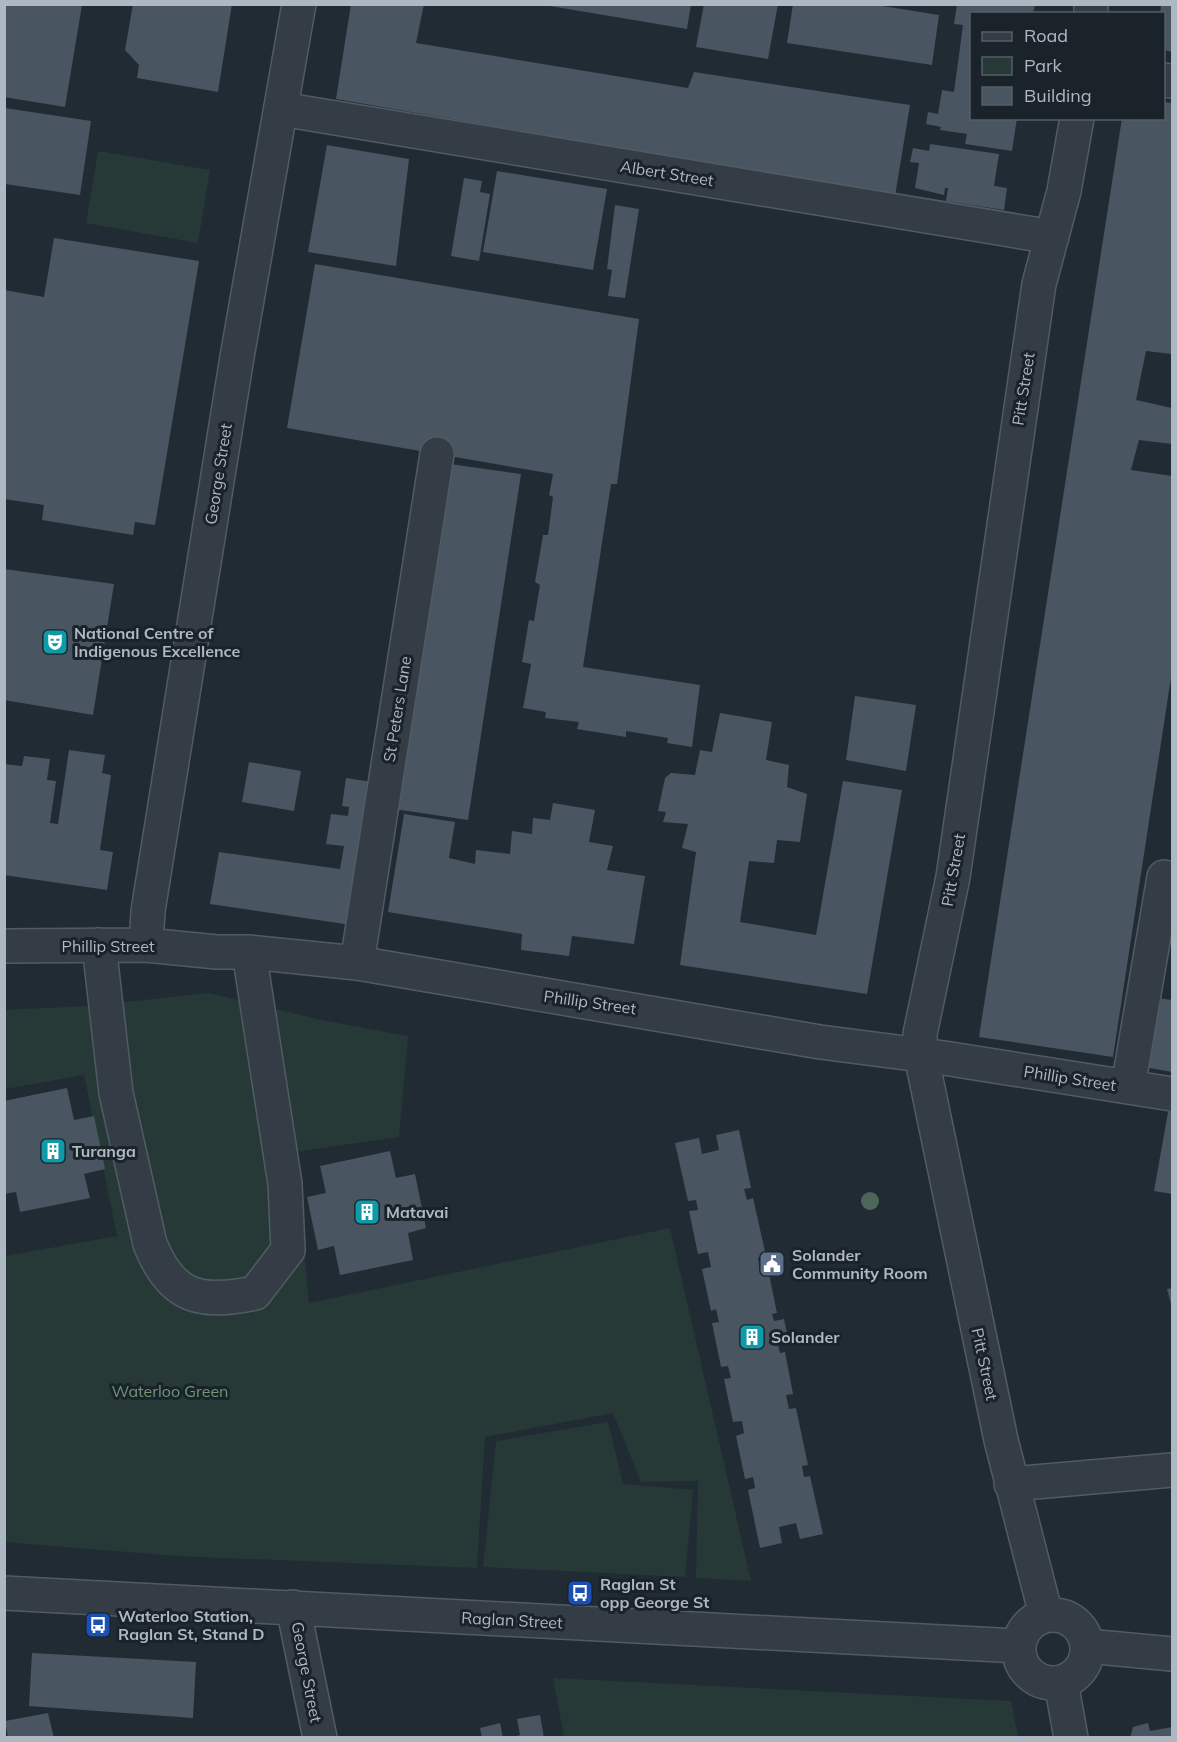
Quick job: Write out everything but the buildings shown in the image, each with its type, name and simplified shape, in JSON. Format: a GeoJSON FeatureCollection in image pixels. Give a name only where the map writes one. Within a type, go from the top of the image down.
{"type":"FeatureCollection","features":[{"type":"Feature","properties":{"kind":"street","name":"George Street"},"geometry":{"type":"LineString","coordinates":[[146,945],[148,911],[235,369],[299,4]]}},
{"type":"Feature","properties":{"kind":"street","name":"Albert Street"},"geometry":{"type":"LineString","coordinates":[[281,109],[1052,237]]}},
{"type":"Feature","properties":{"kind":"street","name":"Pitt Street"},"geometry":{"type":"LineString","coordinates":[[1046,1615],[1011,1484],[921,1055],[923,1012],[953,877],[1039,285],[1052,237],[1077,120]]}},
{"type":"Feature","properties":{"kind":"street","name":"St Peters Lane"},"geometry":{"type":"LineString","coordinates":[[357,963],[437,454]]}},
{"type":"Feature","properties":{"kind":"street"},"geometry":{"type":"LineString","coordinates":[[1128,1087],[1164,877]]}},
{"type":"Feature","properties":{"kind":"street"},"geometry":{"type":"LineString","coordinates":[[99,945],[116,1094],[150,1244],[160,1268],[188,1294],[225,1299],[255,1293],[288,1250],[285,1184],[249,952]]}},
{"type":"Feature","properties":{"kind":"street","name":"Phillip Street"},"geometry":{"type":"LineString","coordinates":[[4,946],[146,945],[357,963],[820,1042],[921,1055],[1173,1094]]}},
{"type":"Feature","properties":{"kind":"street"},"geometry":{"type":"LineString","coordinates":[[1011,1484],[1173,1470]]}},
{"type":"Feature","properties":{"kind":"street","name":"Raglan Street"},"geometry":{"type":"LineString","coordinates":[[4,1593],[1019,1646]]}},
{"type":"Feature","properties":{"kind":"street","name":"George Street"},"geometry":{"type":"LineString","coordinates":[[293,1607],[320,1737]]}},
{"type":"Feature","properties":{"kind":"street"},"geometry":{"type":"LineString","coordinates":[[1046,1615],[1058,1615],[1078,1625],[1087,1646],[1083,1665],[1077,1672],[1061,1682],[1050,1683],[1031,1675],[1020,1657],[1019,1646],[1027,1626],[1046,1615]]}},
{"type":"Feature","properties":{"kind":"street"},"geometry":{"type":"LineString","coordinates":[[1087,1646],[1173,1653]]}},
{"type":"Feature","properties":{"kind":"street"},"geometry":{"type":"LineString","coordinates":[[1061,1682],[1071,1737]]}},
{"type":"Feature","properties":{"kind":"green space"},"geometry":{"type":"Polygon","coordinates":[[[98,151],[210,170],[198,243],[86,223],[98,151]]]}},
{"type":"Feature","properties":{"kind":"green space","name":"Waterloo Green"},"geometry":{"type":"Polygon","coordinates":[[[209,993],[321,1020],[408,1036],[399,1137],[295,1152],[309,1303],[670,1228],[751,1581],[696,1578],[698,1481],[641,1482],[613,1413],[485,1437],[477,1568],[176,1556],[5,1542],[5,1256],[117,1236],[84,1075],[5,1089],[4,1010],[88,1006],[209,993]]]}},
{"type":"Feature","properties":{"kind":"green space"},"geometry":{"type":"Polygon","coordinates":[[[608,1422],[623,1484],[693,1490],[685,1577],[483,1567],[496,1441],[608,1422]]]}},
{"type":"Feature","properties":{"kind":"green space"},"geometry":{"type":"Polygon","coordinates":[[[553,1678],[1011,1701],[1018,1737],[564,1737],[553,1678]]]}},
{"type":"Feature","properties":{"kind":"place","name":"National Centre of Indigenous Excellence"},"geometry":{"type":"Point","coordinates":[55,642]}},
{"type":"Feature","properties":{"kind":"place","name":"Turanga"},"geometry":{"type":"Point","coordinates":[53,1151]}},
{"type":"Feature","properties":{"kind":"place","name":"Matavai"},"geometry":{"type":"Point","coordinates":[367,1212]}},
{"type":"Feature","properties":{"kind":"place","name":"Solander Community Room"},"geometry":{"type":"Point","coordinates":[772,1264]}},
{"type":"Feature","properties":{"kind":"place","name":"Solander"},"geometry":{"type":"Point","coordinates":[752,1337]}},
{"type":"Feature","properties":{"kind":"place","name":"Raglan St opp George St"},"geometry":{"type":"Point","coordinates":[580,1593]}},
{"type":"Feature","properties":{"kind":"place","name":"Waterloo Station, Raglan St, Stand D"},"geometry":{"type":"Point","coordinates":[98,1625]}}]}
